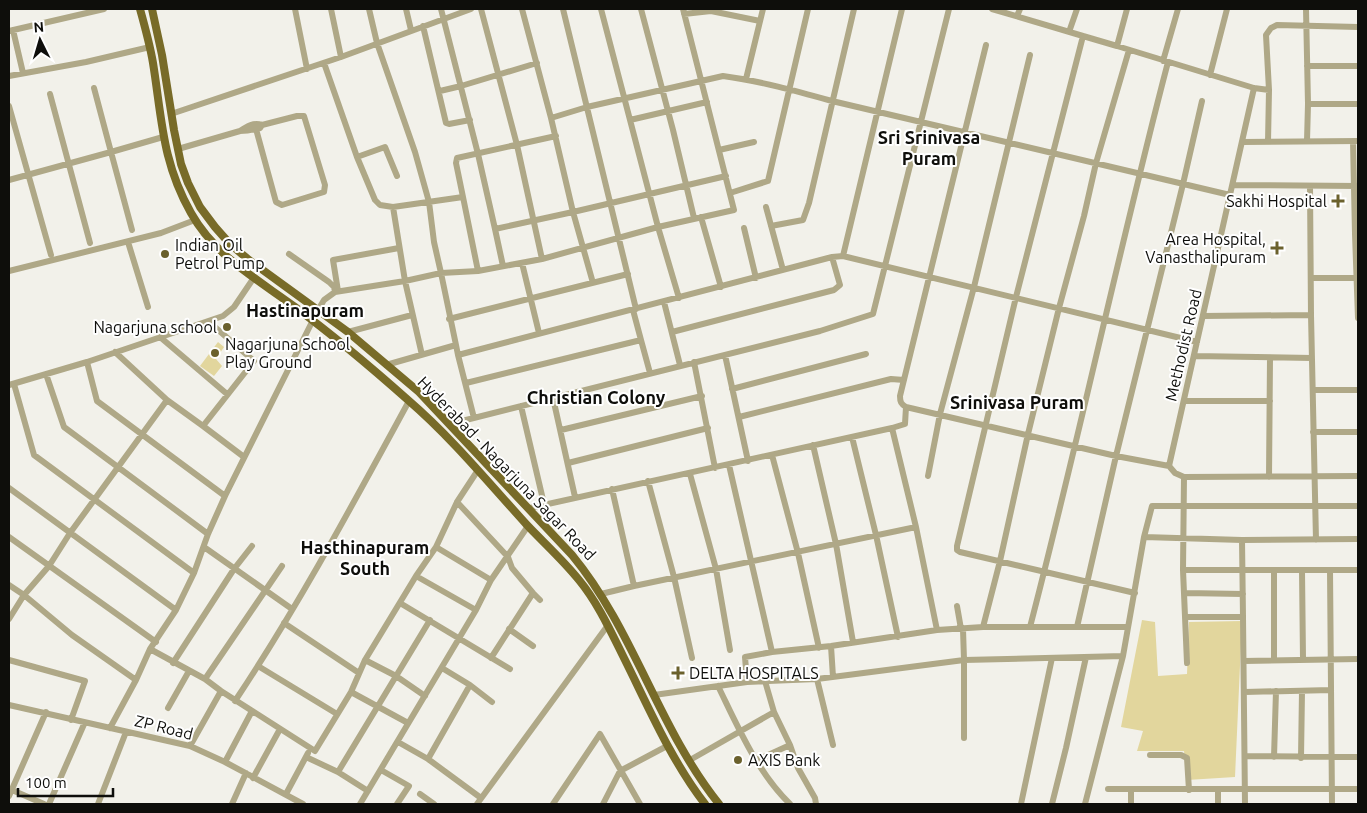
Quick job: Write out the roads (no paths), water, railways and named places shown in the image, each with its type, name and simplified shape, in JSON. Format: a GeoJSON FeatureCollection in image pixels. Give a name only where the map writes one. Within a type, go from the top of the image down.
{"type":"FeatureCollection","features":[{"type":"Feature","properties":{"kind":"main road","name":"Hyderabad - Nagarjuna Sagar Road"},"geometry":{"type":"LineString","coordinates":[[140,9],[150,48],[163,137],[170,168],[177,188],[195,220],[222,253],[253,279],[312,321],[409,401],[450,440],[581,583],[608,625],[667,746],[690,785],[705,804]]}},
{"type":"Feature","properties":{"kind":"main road","name":"Hyderabad - Nagarjuna Sagar Road"},"geometry":{"type":"LineString","coordinates":[[152,9],[178,149],[188,183],[200,207],[230,244],[348,332],[419,392],[572,554],[602,594],[690,760],[719,804]]}},
{"type":"Feature","properties":{"kind":"street"},"geometry":{"type":"LineString","coordinates":[[23,73],[11,30],[104,9]]}},
{"type":"Feature","properties":{"kind":"street"},"geometry":{"type":"LineString","coordinates":[[295,9],[307,69]]}},
{"type":"Feature","properties":{"kind":"street"},"geometry":{"type":"LineString","coordinates":[[331,9],[342,57]]}},
{"type":"Feature","properties":{"kind":"street"},"geometry":{"type":"LineString","coordinates":[[369,9],[377,42],[415,152],[429,202],[434,242],[449,319],[474,418]]}},
{"type":"Feature","properties":{"kind":"street"},"geometry":{"type":"LineString","coordinates":[[406,9],[411,30]]}},
{"type":"Feature","properties":{"kind":"street"},"geometry":{"type":"LineString","coordinates":[[442,9],[462,86],[503,266]]}},
{"type":"Feature","properties":{"kind":"street"},"geometry":{"type":"LineString","coordinates":[[171,114],[342,57],[377,42],[471,9]]}},
{"type":"Feature","properties":{"kind":"street"},"geometry":{"type":"LineString","coordinates":[[481,9],[517,145],[542,259]]}},
{"type":"Feature","properties":{"kind":"street"},"geometry":{"type":"LineString","coordinates":[[522,9],[556,136],[582,248],[593,283]]}},
{"type":"Feature","properties":{"kind":"street"},"geometry":{"type":"LineString","coordinates":[[563,9],[628,274],[640,340],[650,373]]}},
{"type":"Feature","properties":{"kind":"street"},"geometry":{"type":"LineString","coordinates":[[601,9],[649,194],[679,298]]}},
{"type":"Feature","properties":{"kind":"street"},"geometry":{"type":"LineString","coordinates":[[641,9],[685,184],[721,287]]}},
{"type":"Feature","properties":{"kind":"street"},"geometry":{"type":"LineString","coordinates":[[746,79],[763,9]]}},
{"type":"Feature","properties":{"kind":"street"},"geometry":{"type":"LineString","coordinates":[[730,193],[768,181],[808,9]]}},
{"type":"Feature","properties":{"kind":"street"},"geometry":{"type":"LineString","coordinates":[[772,226],[803,220],[809,203],[854,9]]}},
{"type":"Feature","properties":{"kind":"street"},"geometry":{"type":"LineString","coordinates":[[843,256],[902,9]]}},
{"type":"Feature","properties":{"kind":"street"},"geometry":{"type":"LineString","coordinates":[[450,424],[820,331],[873,314],[950,9]]}},
{"type":"Feature","properties":{"kind":"street"},"geometry":{"type":"LineString","coordinates":[[992,9],[1254,88],[1269,90]]}},
{"type":"Feature","properties":{"kind":"street"},"geometry":{"type":"LineString","coordinates":[[1017,16],[1020,9]]}},
{"type":"Feature","properties":{"kind":"street"},"geometry":{"type":"LineString","coordinates":[[1069,32],[1077,9]]}},
{"type":"Feature","properties":{"kind":"street"},"geometry":{"type":"LineString","coordinates":[[1117,46],[1127,9]]}},
{"type":"Feature","properties":{"kind":"street"},"geometry":{"type":"LineString","coordinates":[[1030,626],[1075,446],[1178,9]]}},
{"type":"Feature","properties":{"kind":"street"},"geometry":{"type":"LineString","coordinates":[[1210,75],[1227,9]]}},
{"type":"Feature","properties":{"kind":"street"},"geometry":{"type":"LineString","coordinates":[[1306,9],[1307,141]]}},
{"type":"Feature","properties":{"kind":"street"},"geometry":{"type":"LineString","coordinates":[[110,728],[136,680],[150,649],[176,610],[194,573],[208,534],[225,496],[324,300],[337,292],[441,273],[478,271],[542,259],[658,227],[734,210],[683,11],[711,10],[760,21]]}},
{"type":"Feature","properties":{"kind":"street"},"geometry":{"type":"LineString","coordinates":[[1268,142],[1269,90],[1266,35],[1271,28],[1277,25],[1358,27]]}},
{"type":"Feature","properties":{"kind":"street"},"geometry":{"type":"LineString","coordinates":[[422,26],[440,91],[446,123],[470,120]]}},
{"type":"Feature","properties":{"kind":"street"},"geometry":{"type":"LineString","coordinates":[[1083,36],[1016,297],[957,550],[1135,594]]}},
{"type":"Feature","properties":{"kind":"street"},"geometry":{"type":"LineString","coordinates":[[986,45],[900,402],[906,407],[1116,456],[1169,466],[1175,474],[1184,477],[1358,476]]}},
{"type":"Feature","properties":{"kind":"street"},"geometry":{"type":"LineString","coordinates":[[9,76],[150,48]]}},
{"type":"Feature","properties":{"kind":"street"},"geometry":{"type":"LineString","coordinates":[[983,627],[1058,308],[1084,216],[1096,163],[1129,50]]}},
{"type":"Feature","properties":{"kind":"street"},"geometry":{"type":"LineString","coordinates":[[928,476],[940,414],[974,287],[1030,55]]}},
{"type":"Feature","properties":{"kind":"street"},"geometry":{"type":"LineString","coordinates":[[324,63],[357,157],[375,200],[380,205],[392,207],[463,197]]}},
{"type":"Feature","properties":{"kind":"street"},"geometry":{"type":"LineString","coordinates":[[440,91],[537,63]]}},
{"type":"Feature","properties":{"kind":"street"},"geometry":{"type":"LineString","coordinates":[[1307,66],[1358,66]]}},
{"type":"Feature","properties":{"kind":"street"},"geometry":{"type":"LineString","coordinates":[[551,118],[587,107],[723,76],[746,79],[789,89],[877,112],[1008,141],[1230,195]]}},
{"type":"Feature","properties":{"kind":"street"},"geometry":{"type":"LineString","coordinates":[[94,88],[132,230]]}},
{"type":"Feature","properties":{"kind":"street","name":"Methodist Road"},"geometry":{"type":"LineString","coordinates":[[1169,466],[1254,88]]}},
{"type":"Feature","properties":{"kind":"street"},"geometry":{"type":"LineString","coordinates":[[50,94],[90,242]]}},
{"type":"Feature","properties":{"kind":"street"},"geometry":{"type":"LineString","coordinates":[[1077,627],[1146,329],[1202,101]]}},
{"type":"Feature","properties":{"kind":"street"},"geometry":{"type":"LineString","coordinates":[[630,120],[707,102]]}},
{"type":"Feature","properties":{"kind":"street"},"geometry":{"type":"LineString","coordinates":[[1308,104],[1358,104]]}},
{"type":"Feature","properties":{"kind":"street"},"geometry":{"type":"LineString","coordinates":[[9,106],[51,255]]}},
{"type":"Feature","properties":{"kind":"street"},"geometry":{"type":"LineString","coordinates":[[178,149],[240,131],[247,132],[259,127],[297,116],[304,116],[325,185],[324,192],[282,205],[276,202],[259,127]]}},
{"type":"Feature","properties":{"kind":"street"},"geometry":{"type":"LineString","coordinates":[[478,271],[456,160],[460,157],[556,136]]}},
{"type":"Feature","properties":{"kind":"street"},"geometry":{"type":"LineString","coordinates":[[9,180],[163,137]]}},
{"type":"Feature","properties":{"kind":"street"},"geometry":{"type":"LineString","coordinates":[[1242,142],[1356,141],[1358,318]]}},
{"type":"Feature","properties":{"kind":"street"},"geometry":{"type":"LineString","coordinates":[[719,150],[754,142]]}},
{"type":"Feature","properties":{"kind":"street"},"geometry":{"type":"LineString","coordinates":[[357,157],[387,148],[396,176]]}},
{"type":"Feature","properties":{"kind":"street"},"geometry":{"type":"LineString","coordinates":[[495,228],[535,221],[685,184],[726,176]]}},
{"type":"Feature","properties":{"kind":"street"},"geometry":{"type":"LineString","coordinates":[[1233,184],[1356,186]]}},
{"type":"Feature","properties":{"kind":"street"},"geometry":{"type":"LineString","coordinates":[[1310,186],[1310,315],[1316,540]]}},
{"type":"Feature","properties":{"kind":"street"},"geometry":{"type":"LineString","coordinates":[[392,207],[405,281],[422,355]]}},
{"type":"Feature","properties":{"kind":"street"},"geometry":{"type":"LineString","coordinates":[[766,207],[783,270]]}},
{"type":"Feature","properties":{"kind":"street"},"geometry":{"type":"LineString","coordinates":[[9,271],[161,233],[195,220]]}},
{"type":"Feature","properties":{"kind":"street"},"geometry":{"type":"LineString","coordinates":[[744,228],[756,278]]}},
{"type":"Feature","properties":{"kind":"street"},"geometry":{"type":"LineString","coordinates":[[128,242],[148,307]]}},
{"type":"Feature","properties":{"kind":"street"},"geometry":{"type":"LineString","coordinates":[[337,292],[333,260],[399,248]]}},
{"type":"Feature","properties":{"kind":"street"},"geometry":{"type":"LineString","coordinates":[[289,254],[329,282],[337,292]]}},
{"type":"Feature","properties":{"kind":"street"},"geometry":{"type":"LineString","coordinates":[[458,354],[832,257],[843,256],[1198,342]]}},
{"type":"Feature","properties":{"kind":"street"},"geometry":{"type":"LineString","coordinates":[[672,332],[834,290],[840,285],[832,257]]}},
{"type":"Feature","properties":{"kind":"street"},"geometry":{"type":"LineString","coordinates":[[522,263],[539,333]]}},
{"type":"Feature","properties":{"kind":"street"},"geometry":{"type":"LineString","coordinates":[[449,319],[628,274]]}},
{"type":"Feature","properties":{"kind":"street"},"geometry":{"type":"LineString","coordinates":[[1311,278],[1357,278]]}},
{"type":"Feature","properties":{"kind":"street"},"geometry":{"type":"LineString","coordinates":[[194,573],[34,455],[11,385],[87,362],[223,316],[234,307],[253,279]]}},
{"type":"Feature","properties":{"kind":"street"},"geometry":{"type":"LineString","coordinates":[[664,302],[680,365]]}},
{"type":"Feature","properties":{"kind":"street"},"geometry":{"type":"LineString","coordinates":[[348,332],[412,315]]}},
{"type":"Feature","properties":{"kind":"street"},"geometry":{"type":"LineString","coordinates":[[1203,316],[1310,315]]}},
{"type":"Feature","properties":{"kind":"street"},"geometry":{"type":"LineString","coordinates":[[203,426],[254,361],[209,322]]}},
{"type":"Feature","properties":{"kind":"street"},"geometry":{"type":"LineString","coordinates":[[160,337],[227,394]]}},
{"type":"Feature","properties":{"kind":"street"},"geometry":{"type":"LineString","coordinates":[[466,383],[640,340]]}},
{"type":"Feature","properties":{"kind":"street"},"geometry":{"type":"LineString","coordinates":[[386,365],[456,345]]}},
{"type":"Feature","properties":{"kind":"street"},"geometry":{"type":"LineString","coordinates":[[115,352],[167,400],[244,457]]}},
{"type":"Feature","properties":{"kind":"street"},"geometry":{"type":"LineString","coordinates":[[732,389],[866,354]]}},
{"type":"Feature","properties":{"kind":"street"},"geometry":{"type":"LineString","coordinates":[[724,355],[748,460]]}},
{"type":"Feature","properties":{"kind":"street"},"geometry":{"type":"LineString","coordinates":[[1194,356],[1312,358]]}},
{"type":"Feature","properties":{"kind":"street"},"geometry":{"type":"LineString","coordinates":[[1269,477],[1270,358]]}},
{"type":"Feature","properties":{"kind":"street"},"geometry":{"type":"LineString","coordinates":[[87,362],[97,401],[225,496]]}},
{"type":"Feature","properties":{"kind":"street"},"geometry":{"type":"LineString","coordinates":[[694,362],[716,468]]}},
{"type":"Feature","properties":{"kind":"street"},"geometry":{"type":"LineString","coordinates":[[46,374],[64,427],[208,534]]}},
{"type":"Feature","properties":{"kind":"street"},"geometry":{"type":"LineString","coordinates":[[739,417],[891,379],[904,380]]}},
{"type":"Feature","properties":{"kind":"street"},"geometry":{"type":"LineString","coordinates":[[1313,390],[1358,390]]}},
{"type":"Feature","properties":{"kind":"street"},"geometry":{"type":"LineString","coordinates":[[561,430],[702,396]]}},
{"type":"Feature","properties":{"kind":"street"},"geometry":{"type":"LineString","coordinates":[[553,398],[575,497]]}},
{"type":"Feature","properties":{"kind":"street"},"geometry":{"type":"LineString","coordinates":[[9,619],[24,595],[49,566],[70,532],[167,400]]}},
{"type":"Feature","properties":{"kind":"street"},"geometry":{"type":"LineString","coordinates":[[235,700],[284,623],[409,401]]}},
{"type":"Feature","properties":{"kind":"street"},"geometry":{"type":"LineString","coordinates":[[1184,401],[1270,401]]}},
{"type":"Feature","properties":{"kind":"street"},"geometry":{"type":"LineString","coordinates":[[521,406],[544,504]]}},
{"type":"Feature","properties":{"kind":"street"},"geometry":{"type":"LineString","coordinates":[[530,508],[892,428],[905,424],[906,407]]}},
{"type":"Feature","properties":{"kind":"street"},"geometry":{"type":"LineString","coordinates":[[568,463],[708,428]]}},
{"type":"Feature","properties":{"kind":"street"},"geometry":{"type":"LineString","coordinates":[[892,428],[916,527],[937,630]]}},
{"type":"Feature","properties":{"kind":"street"},"geometry":{"type":"LineString","coordinates":[[1314,432],[1358,432]]}},
{"type":"Feature","properties":{"kind":"street"},"geometry":{"type":"LineString","coordinates":[[852,437],[898,636]]}},
{"type":"Feature","properties":{"kind":"street"},"geometry":{"type":"LineString","coordinates":[[813,446],[836,544],[853,642]]}},
{"type":"Feature","properties":{"kind":"street"},"geometry":{"type":"LineString","coordinates":[[772,455],[798,553],[819,648]]}},
{"type":"Feature","properties":{"kind":"street"},"geometry":{"type":"LineString","coordinates":[[729,464],[772,652]]}},
{"type":"Feature","properties":{"kind":"street"},"geometry":{"type":"LineString","coordinates":[[150,649],[205,679],[280,730],[315,751],[351,692],[365,660],[416,576],[436,547],[457,502],[478,470]]}},
{"type":"Feature","properties":{"kind":"street"},"geometry":{"type":"LineString","coordinates":[[690,474],[716,569],[730,650]]}},
{"type":"Feature","properties":{"kind":"street"},"geometry":{"type":"LineString","coordinates":[[1184,477],[1183,570],[1186,663]]}},
{"type":"Feature","properties":{"kind":"street"},"geometry":{"type":"LineString","coordinates":[[648,481],[674,577],[692,658]]}},
{"type":"Feature","properties":{"kind":"street"},"geometry":{"type":"LineString","coordinates":[[9,488],[176,610]]}},
{"type":"Feature","properties":{"kind":"street"},"geometry":{"type":"LineString","coordinates":[[612,489],[634,586]]}},
{"type":"Feature","properties":{"kind":"street"},"geometry":{"type":"LineString","coordinates":[[457,502],[508,558],[512,568],[540,600]]}},
{"type":"Feature","properties":{"kind":"street"},"geometry":{"type":"LineString","coordinates":[[1085,804],[1123,656],[1144,537],[1152,506],[1184,508],[1358,506]]}},
{"type":"Feature","properties":{"kind":"street"},"geometry":{"type":"LineString","coordinates":[[360,804],[476,610],[491,580],[508,558],[528,526]]}},
{"type":"Feature","properties":{"kind":"street"},"geometry":{"type":"LineString","coordinates":[[602,594],[674,577],[798,553],[916,527]]}},
{"type":"Feature","properties":{"kind":"street"},"geometry":{"type":"LineString","coordinates":[[9,537],[156,642]]}},
{"type":"Feature","properties":{"kind":"street"},"geometry":{"type":"LineString","coordinates":[[1144,537],[1242,540],[1358,539]]}},
{"type":"Feature","properties":{"kind":"street"},"geometry":{"type":"LineString","coordinates":[[1242,540],[1245,804]]}},
{"type":"Feature","properties":{"kind":"street"},"geometry":{"type":"LineString","coordinates":[[173,663],[234,569],[252,546]]}},
{"type":"Feature","properties":{"kind":"street"},"geometry":{"type":"LineString","coordinates":[[204,547],[292,609]]}},
{"type":"Feature","properties":{"kind":"street"},"geometry":{"type":"LineString","coordinates":[[436,547],[491,580]]}},
{"type":"Feature","properties":{"kind":"street"},"geometry":{"type":"LineString","coordinates":[[205,679],[282,566]]}},
{"type":"Feature","properties":{"kind":"street"},"geometry":{"type":"LineString","coordinates":[[1183,570],[1358,570]]}},
{"type":"Feature","properties":{"kind":"street"},"geometry":{"type":"LineString","coordinates":[[1274,570],[1274,660]]}},
{"type":"Feature","properties":{"kind":"street"},"geometry":{"type":"LineString","coordinates":[[1330,570],[1332,804]]}},
{"type":"Feature","properties":{"kind":"street"},"geometry":{"type":"LineString","coordinates":[[1302,571],[1303,659]]}},
{"type":"Feature","properties":{"kind":"street"},"geometry":{"type":"LineString","coordinates":[[416,576],[476,610]]}},
{"type":"Feature","properties":{"kind":"street"},"geometry":{"type":"LineString","coordinates":[[9,585],[79,640],[136,680]]}},
{"type":"Feature","properties":{"kind":"street"},"geometry":{"type":"LineString","coordinates":[[491,658],[534,593]]}},
{"type":"Feature","properties":{"kind":"street"},"geometry":{"type":"LineString","coordinates":[[1185,593],[1243,594]]}},
{"type":"Feature","properties":{"kind":"street"},"geometry":{"type":"LineString","coordinates":[[400,603],[510,669]]}},
{"type":"Feature","properties":{"kind":"street"},"geometry":{"type":"LineString","coordinates":[[957,606],[962,629],[964,660],[964,738]]}},
{"type":"Feature","properties":{"kind":"street"},"geometry":{"type":"LineString","coordinates":[[1186,617],[1243,617]]}},
{"type":"Feature","properties":{"kind":"street"},"geometry":{"type":"LineString","coordinates":[[338,772],[430,620]]}},
{"type":"Feature","properties":{"kind":"street"},"geometry":{"type":"LineString","coordinates":[[284,623],[359,673]]}},
{"type":"Feature","properties":{"kind":"street"},"geometry":{"type":"LineString","coordinates":[[477,804],[608,625]]}},
{"type":"Feature","properties":{"kind":"street"},"geometry":{"type":"LineString","coordinates":[[747,682],[745,657],[772,652],[819,648],[937,630],[1030,626],[1128,627]]}},
{"type":"Feature","properties":{"kind":"street"},"geometry":{"type":"LineString","coordinates":[[509,629],[533,646]]}},
{"type":"Feature","properties":{"kind":"street"},"geometry":{"type":"LineString","coordinates":[[831,646],[834,677]]}},
{"type":"Feature","properties":{"kind":"street"},"geometry":{"type":"LineString","coordinates":[[654,695],[747,682],[817,679],[964,660],[1123,656]]}},
{"type":"Feature","properties":{"kind":"street"},"geometry":{"type":"LineString","coordinates":[[1052,804],[1086,657]]}},
{"type":"Feature","properties":{"kind":"street"},"geometry":{"type":"LineString","coordinates":[[1021,804],[1052,658]]}},
{"type":"Feature","properties":{"kind":"street"},"geometry":{"type":"LineString","coordinates":[[1244,661],[1358,659]]}},
{"type":"Feature","properties":{"kind":"street"},"geometry":{"type":"LineString","coordinates":[[9,660],[85,681],[72,720]]}},
{"type":"Feature","properties":{"kind":"street"},"geometry":{"type":"LineString","coordinates":[[365,660],[396,676],[425,696]]}},
{"type":"Feature","properties":{"kind":"street"},"geometry":{"type":"LineString","coordinates":[[258,666],[337,714]]}},
{"type":"Feature","properties":{"kind":"street"},"geometry":{"type":"LineString","coordinates":[[442,668],[470,685],[492,702]]}},
{"type":"Feature","properties":{"kind":"street"},"geometry":{"type":"LineString","coordinates":[[168,708],[189,671]]}},
{"type":"Feature","properties":{"kind":"street"},"geometry":{"type":"LineString","coordinates":[[817,679],[833,745]]}},
{"type":"Feature","properties":{"kind":"street"},"geometry":{"type":"LineString","coordinates":[[765,681],[774,712],[790,745],[798,768],[815,798],[816,804]]}},
{"type":"Feature","properties":{"kind":"street"},"geometry":{"type":"LineString","coordinates":[[428,759],[470,685]]}},
{"type":"Feature","properties":{"kind":"street"},"geometry":{"type":"LineString","coordinates":[[718,686],[740,732],[757,760],[772,783],[790,804]]}},
{"type":"Feature","properties":{"kind":"street"},"geometry":{"type":"LineString","coordinates":[[1245,692],[1331,690]]}},
{"type":"Feature","properties":{"kind":"street"},"geometry":{"type":"LineString","coordinates":[[190,746],[221,691]]}},
{"type":"Feature","properties":{"kind":"street"},"geometry":{"type":"LineString","coordinates":[[1274,757],[1276,691]]}},
{"type":"Feature","properties":{"kind":"street"},"geometry":{"type":"LineString","coordinates":[[1301,758],[1302,691]]}},
{"type":"Feature","properties":{"kind":"street"},"geometry":{"type":"LineString","coordinates":[[351,692],[408,723]]}},
{"type":"Feature","properties":{"kind":"street","name":"ZP Road"},"geometry":{"type":"LineString","coordinates":[[9,705],[190,746],[225,762],[303,804]]}},
{"type":"Feature","properties":{"kind":"street"},"geometry":{"type":"LineString","coordinates":[[225,762],[252,711]]}},
{"type":"Feature","properties":{"kind":"street"},"geometry":{"type":"LineString","coordinates":[[44,804],[10,793],[46,712]]}},
{"type":"Feature","properties":{"kind":"street"},"geometry":{"type":"LineString","coordinates":[[690,760],[774,712]]}},
{"type":"Feature","properties":{"kind":"street"},"geometry":{"type":"LineString","coordinates":[[49,804],[85,722]]}},
{"type":"Feature","properties":{"kind":"street"},"geometry":{"type":"LineString","coordinates":[[253,778],[280,730]]}},
{"type":"Feature","properties":{"kind":"street"},"geometry":{"type":"LineString","coordinates":[[98,804],[126,732]]}},
{"type":"Feature","properties":{"kind":"street"},"geometry":{"type":"LineString","coordinates":[[553,804],[600,734],[640,804]]}},
{"type":"Feature","properties":{"kind":"street"},"geometry":{"type":"LineString","coordinates":[[398,742],[428,759],[481,798]]}},
{"type":"Feature","properties":{"kind":"street"},"geometry":{"type":"LineString","coordinates":[[757,760],[790,745]]}},
{"type":"Feature","properties":{"kind":"street"},"geometry":{"type":"LineString","coordinates":[[603,804],[620,771],[667,746]]}},
{"type":"Feature","properties":{"kind":"street"},"geometry":{"type":"LineString","coordinates":[[286,794],[310,748]]}},
{"type":"Feature","properties":{"kind":"street"},"geometry":{"type":"LineString","coordinates":[[1150,755],[1181,755],[1186,758],[1189,790]]}},
{"type":"Feature","properties":{"kind":"street"},"geometry":{"type":"LineString","coordinates":[[1245,756],[1301,758],[1358,757]]}},
{"type":"Feature","properties":{"kind":"street"},"geometry":{"type":"LineString","coordinates":[[306,757],[338,772],[368,791]]}},
{"type":"Feature","properties":{"kind":"street"},"geometry":{"type":"LineString","coordinates":[[381,770],[409,786],[397,804]]}},
{"type":"Feature","properties":{"kind":"street"},"geometry":{"type":"LineString","coordinates":[[232,804],[246,773]]}},
{"type":"Feature","properties":{"kind":"street"},"geometry":{"type":"LineString","coordinates":[[1108,789],[1358,789]]}},
{"type":"Feature","properties":{"kind":"street"},"geometry":{"type":"LineString","coordinates":[[1131,789],[1131,804]]}},
{"type":"Feature","properties":{"kind":"street"},"geometry":{"type":"LineString","coordinates":[[1218,790],[1218,804]]}},
{"type":"Feature","properties":{"kind":"street"},"geometry":{"type":"LineString","coordinates":[[420,794],[434,804]]}},
{"type":"Feature","properties":{"kind":"place","name":"Sakhi Hospital"},"geometry":{"type":"Point","coordinates":[1338,201]}},
{"type":"Feature","properties":{"kind":"place","name":"Area Hospital, Vanasthalipuram"},"geometry":{"type":"Point","coordinates":[1277,248]}},
{"type":"Feature","properties":{"kind":"place","name":"Indian Oil Petrol Pump"},"geometry":{"type":"Point","coordinates":[165,254]}},
{"type":"Feature","properties":{"kind":"place","name":"Nagarjuna school"},"geometry":{"type":"Point","coordinates":[227,327]}},
{"type":"Feature","properties":{"kind":"place","name":"Nagarjuna School Play Ground"},"geometry":{"type":"Point","coordinates":[215,353]}},
{"type":"Feature","properties":{"kind":"place","name":"DELTA HOSPITALS"},"geometry":{"type":"Point","coordinates":[678,673]}},
{"type":"Feature","properties":{"kind":"place","name":"AXIS Bank"},"geometry":{"type":"Point","coordinates":[738,760]}},
{"type":"Feature","properties":{"kind":"district","name":"Sri Srinivasa Puram"},"geometry":{"type":"Point","coordinates":[929,147]}},
{"type":"Feature","properties":{"kind":"district","name":"Hastinapuram"},"geometry":{"type":"Point","coordinates":[305,310]}},
{"type":"Feature","properties":{"kind":"district","name":"Christian Colony"},"geometry":{"type":"Point","coordinates":[596,397]}},
{"type":"Feature","properties":{"kind":"district","name":"Srinivasa Puram"},"geometry":{"type":"Point","coordinates":[1017,402]}},
{"type":"Feature","properties":{"kind":"district","name":"Hasthinapuram South"},"geometry":{"type":"Point","coordinates":[365,557]}}]}
